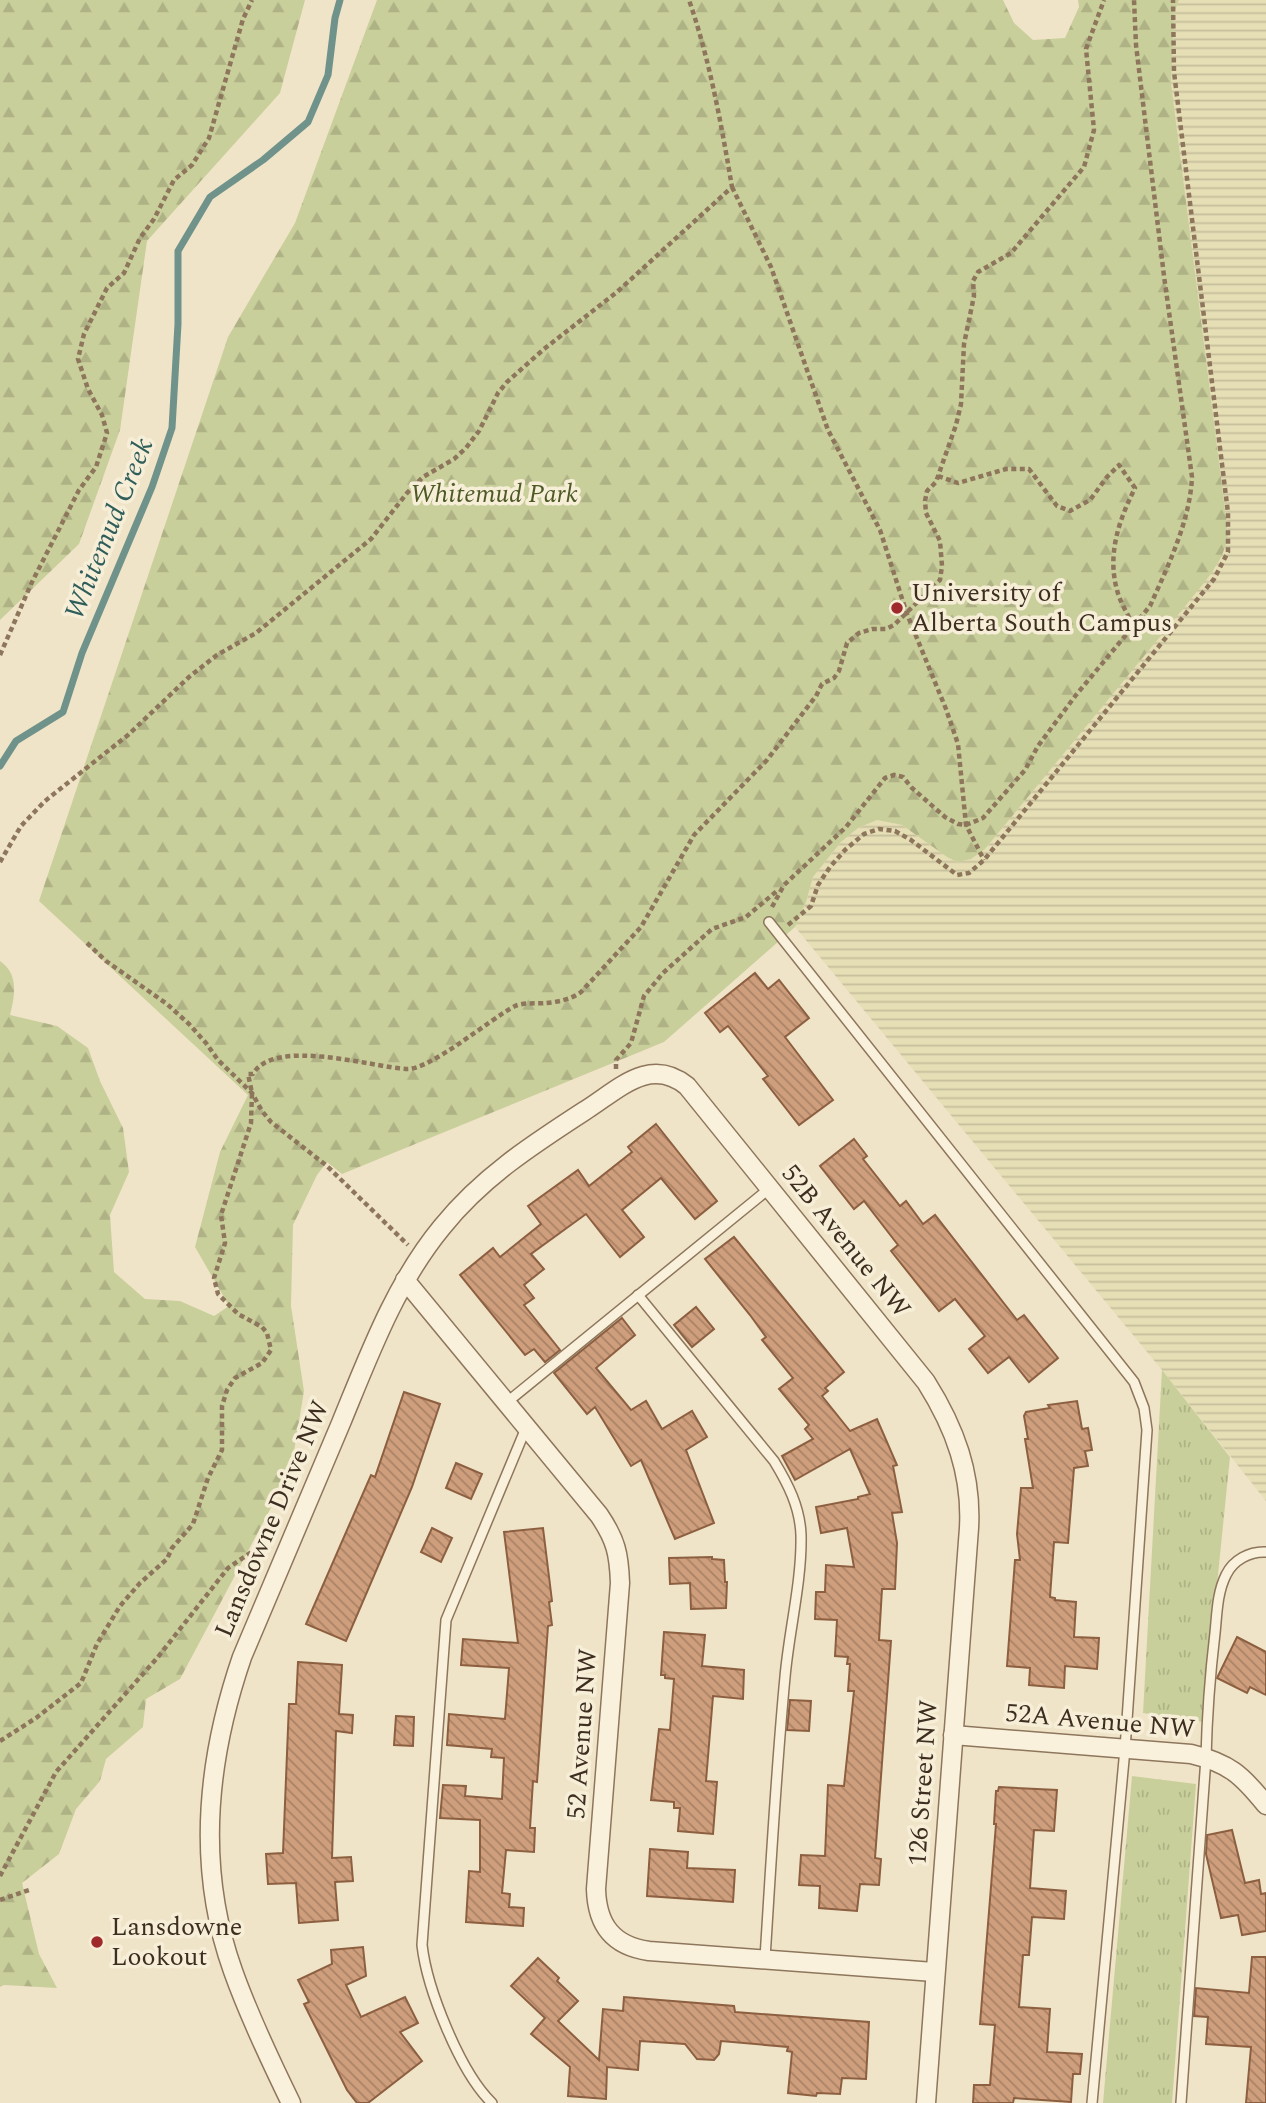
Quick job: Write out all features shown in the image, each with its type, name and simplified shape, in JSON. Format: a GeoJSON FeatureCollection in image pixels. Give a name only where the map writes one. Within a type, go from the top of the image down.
{"type":"FeatureCollection","features":[{"type":"Feature","properties":{"kind":"street","name":"Lansdowne Drive NW"},"geometry":{"type":"LineString","coordinates":[[291,2103],[245,2004],[223,1937],[212,1876],[209,1816],[211,1787],[225,1709],[242,1657],[378,1335],[405,1280],[420,1257],[443,1225],[491,1176],[527,1148],[614,1091],[635,1079],[656,1072]]}},
{"type":"Feature","properties":{"kind":"street","name":"52B Avenue NW"},"geometry":{"type":"LineString","coordinates":[[656,1072],[676,1077],[687,1086],[926,1382],[955,1434],[965,1468]]}},
{"type":"Feature","properties":{"kind":"street","name":"52 Avenue NW"},"geometry":{"type":"LineString","coordinates":[[405,1280],[598,1515],[618,1553],[620,1583],[596,1889],[598,1912],[603,1923],[617,1939],[627,1946],[639,1949],[934,1972]]}},
{"type":"Feature","properties":{"kind":"street","name":"126 Street NW"},"geometry":{"type":"LineString","coordinates":[[926,2103],[970,1519],[965,1468]]}},
{"type":"Feature","properties":{"kind":"street","name":"52A Avenue NW"},"geometry":{"type":"LineString","coordinates":[[953,1735],[1206,1758],[1221,1762],[1245,1779],[1266,1805]]}},
{"type":"Feature","properties":{"kind":"lane"},"geometry":{"type":"LineString","coordinates":[[769,922],[1134,1382],[1144,1408],[1147,1430],[1125,1749],[1092,2103]]}},
{"type":"Feature","properties":{"kind":"lane"},"geometry":{"type":"LineString","coordinates":[[506,1403],[770,1188]]}},
{"type":"Feature","properties":{"kind":"lane"},"geometry":{"type":"LineString","coordinates":[[638,1295],[774,1461],[785,1479],[799,1515],[801,1535],[785,1676],[765,1958]]}},
{"type":"Feature","properties":{"kind":"lane"},"geometry":{"type":"LineString","coordinates":[[492,2103],[477,2085],[452,2038],[425,1971],[422,1945],[446,1620],[526,1428]]}},
{"type":"Feature","properties":{"kind":"lane"},"geometry":{"type":"LineString","coordinates":[[1181,2103],[1206,1758],[1206,1711],[1219,1594],[1226,1573],[1235,1562],[1258,1552],[1266,1552]]}},
{"type":"Feature","properties":{"kind":"path"},"geometry":{"type":"LineString","coordinates":[[0,654],[43,559],[79,490],[96,467],[107,433],[78,359],[84,334],[107,288],[124,273],[140,237],[154,219],[174,180],[192,165],[209,138],[243,19],[252,0]]}},
{"type":"Feature","properties":{"kind":"path"},"geometry":{"type":"LineString","coordinates":[[689,0],[707,57],[721,117],[732,187],[771,267],[828,430],[880,530],[907,614],[958,744],[965,825],[984,860]]}},
{"type":"Feature","properties":{"kind":"path"},"geometry":{"type":"LineString","coordinates":[[0,1741],[81,1684],[97,1644],[120,1606],[140,1583],[167,1559],[172,1548],[193,1524],[208,1478],[222,1450],[222,1406],[227,1390],[235,1378],[262,1363],[271,1350],[267,1333],[262,1327],[238,1314],[218,1294],[214,1278],[225,1243],[221,1215],[251,1123],[252,1093],[248,1074],[253,1074],[257,1068],[279,1058],[297,1055],[358,1061],[409,1070],[431,1063],[517,1005],[547,1003],[574,997],[641,927],[694,835],[767,760],[816,696],[822,684],[834,678],[839,671],[847,643],[859,633],[886,629],[894,625],[940,580],[940,541],[926,513],[925,501],[928,491],[936,482],[961,404],[964,344],[974,296],[974,281],[978,272],[1011,253],[1084,167],[1094,130],[1086,49],[1104,0]]}},
{"type":"Feature","properties":{"kind":"path"},"geometry":{"type":"LineString","coordinates":[[614,1091],[616,1060],[631,1043],[645,996],[663,973],[712,929],[746,917],[784,885],[846,827],[885,778],[894,775],[903,777],[945,817],[965,825],[983,818],[1025,770],[1038,746],[1076,695],[1150,606],[1175,546],[1191,493],[1192,477],[1164,276],[1136,45],[1134,0]]}},
{"type":"Feature","properties":{"kind":"path"},"geometry":{"type":"LineString","coordinates":[[778,933],[811,906],[818,886],[845,850],[864,834],[878,829],[895,831],[911,840],[957,875],[969,873],[984,860],[1110,704],[1197,602],[1214,579],[1228,552],[1228,513],[1174,72],[1174,0]]}},
{"type":"Feature","properties":{"kind":"path"},"geometry":{"type":"LineString","coordinates":[[0,862],[21,826],[44,801],[106,753],[189,677],[217,656],[256,633],[371,539],[407,492],[423,477],[454,459],[466,448],[507,382],[544,349],[617,292],[732,187]]}},
{"type":"Feature","properties":{"kind":"path"},"geometry":{"type":"LineString","coordinates":[[938,476],[958,483],[1006,469],[1029,468],[1056,506],[1070,512],[1090,500],[1119,465],[1135,488],[1119,521],[1113,558],[1117,591],[1134,626]]}},
{"type":"Feature","properties":{"kind":"path"},"geometry":{"type":"LineString","coordinates":[[769,922],[769,912],[784,885]]}},
{"type":"Feature","properties":{"kind":"path"},"geometry":{"type":"LineString","coordinates":[[88,943],[121,973],[167,1004],[252,1093],[271,1122],[327,1166],[420,1257]]}},
{"type":"Feature","properties":{"kind":"path"},"geometry":{"type":"LineString","coordinates":[[0,1876],[56,1772],[158,1657],[228,1568],[253,1549],[300,1522]]}},
{"type":"Feature","properties":{"kind":"path"},"geometry":{"type":"LineString","coordinates":[[0,1900],[29,1890]]}},
{"type":"Feature","properties":{"kind":"shaded area"},"geometry":{"type":"Polygon","coordinates":[[[1179,0],[1266,0],[1266,1501],[1162,1370],[795,927],[813,877],[841,842],[858,828],[877,820],[902,825],[957,862],[985,849],[1216,567],[1228,533],[1171,83],[1175,11],[1179,0]]]}},
{"type":"Feature","properties":{"kind":"green space"},"geometry":{"type":"Polygon","coordinates":[[[0,0],[305,0],[280,93],[147,241],[120,430],[79,544],[0,620],[0,0]]]}},
{"type":"Feature","properties":{"kind":"green space","name":"Whitemud Park"},"geometry":{"type":"Polygon","coordinates":[[[377,0],[1003,0],[1014,23],[1033,40],[1065,38],[1079,7],[1078,0],[1179,0],[1175,11],[1171,83],[1228,533],[1223,553],[1213,571],[1187,604],[985,849],[971,859],[957,862],[902,825],[877,820],[858,828],[841,842],[813,877],[795,927],[664,1042],[342,1174],[327,1162],[317,1175],[293,1225],[291,1306],[304,1391],[291,1470],[180,1679],[146,1699],[143,1727],[106,1759],[100,1781],[76,1809],[59,1854],[22,1883],[39,1954],[57,1988],[0,1987],[0,961],[13,979],[14,993],[10,1015],[57,1026],[88,1048],[100,1081],[123,1128],[129,1172],[110,1215],[114,1272],[145,1299],[180,1301],[214,1316],[229,1306],[195,1247],[220,1152],[248,1095],[39,901],[228,337],[295,223],[377,0]]]}},
{"type":"Feature","properties":{"kind":"green space"},"geometry":{"type":"Polygon","coordinates":[[[1162,1370],[1230,1457],[1203,1722],[1143,1713],[1162,1370]]]}},
{"type":"Feature","properties":{"kind":"green space"},"geometry":{"type":"Polygon","coordinates":[[[1132,1776],[1196,1784],[1172,2103],[1103,2103],[1132,1776]]]}},
{"type":"Feature","properties":{"kind":"building"},"geometry":{"type":"Polygon","coordinates":[[[755,973],[768,989],[779,980],[809,1018],[785,1037],[833,1100],[799,1125],[763,1079],[768,1076],[728,1026],[720,1032],[705,1013],[755,973]]]}},
{"type":"Feature","properties":{"kind":"building"},"geometry":{"type":"Polygon","coordinates":[[[656,1124],[717,1201],[695,1219],[661,1178],[622,1210],[644,1237],[620,1257],[586,1214],[531,1254],[544,1269],[524,1285],[534,1298],[524,1305],[560,1350],[545,1362],[534,1349],[525,1355],[460,1275],[493,1248],[500,1257],[541,1224],[528,1206],[578,1170],[589,1186],[632,1152],[628,1147],[656,1124]]]}},
{"type":"Feature","properties":{"kind":"building"},"geometry":{"type":"Polygon","coordinates":[[[854,1139],[867,1156],[863,1159],[900,1206],[906,1201],[923,1224],[935,1215],[1017,1320],[1024,1315],[1058,1358],[1029,1382],[1009,1357],[988,1373],[969,1349],[985,1336],[955,1299],[939,1311],[891,1251],[898,1245],[864,1201],[854,1209],[820,1166],[854,1139]]]}},
{"type":"Feature","properties":{"kind":"building"},"geometry":{"type":"Polygon","coordinates":[[[734,1237],[844,1372],[825,1388],[828,1391],[822,1396],[850,1431],[877,1419],[897,1465],[893,1466],[902,1512],[892,1513],[897,1543],[895,1589],[882,1589],[879,1640],[891,1641],[875,1858],[881,1859],[879,1885],[860,1884],[857,1911],[819,1908],[820,1886],[799,1885],[801,1855],[825,1856],[828,1785],[844,1786],[854,1691],[848,1691],[848,1657],[835,1656],[837,1620],[815,1619],[816,1592],[825,1592],[826,1565],[854,1567],[847,1528],[821,1533],[816,1507],[870,1494],[850,1449],[795,1480],[782,1456],[813,1439],[805,1429],[809,1425],[779,1389],[793,1378],[762,1340],[766,1337],[750,1315],[705,1259],[734,1237]]]}},
{"type":"Feature","properties":{"kind":"building"},"geometry":{"type":"Polygon","coordinates":[[[696,1307],[714,1329],[692,1347],[674,1325],[696,1307]]]}},
{"type":"Feature","properties":{"kind":"building"},"geometry":{"type":"Polygon","coordinates":[[[622,1318],[635,1335],[596,1368],[631,1410],[646,1401],[662,1429],[692,1411],[707,1437],[686,1450],[714,1523],[675,1539],[641,1460],[631,1466],[595,1407],[587,1414],[554,1373],[622,1318]]]}},
{"type":"Feature","properties":{"kind":"building"},"geometry":{"type":"Polygon","coordinates":[[[404,1392],[440,1404],[412,1487],[346,1641],[306,1624],[371,1475],[375,1477],[404,1392]]]}},
{"type":"Feature","properties":{"kind":"building"},"geometry":{"type":"Polygon","coordinates":[[[1077,1401],[1082,1429],[1088,1428],[1092,1450],[1085,1451],[1088,1466],[1074,1468],[1068,1543],[1054,1542],[1050,1597],[1076,1602],[1074,1637],[1099,1638],[1097,1669],[1065,1666],[1064,1688],[1029,1685],[1030,1668],[1007,1666],[1015,1560],[1020,1560],[1017,1534],[1021,1488],[1033,1488],[1024,1416],[1026,1412],[1050,1408],[1048,1405],[1077,1401]]]}},
{"type":"Feature","properties":{"kind":"building"},"geometry":{"type":"Polygon","coordinates":[[[456,1463],[482,1474],[471,1499],[446,1488],[456,1463]]]}},
{"type":"Feature","properties":{"kind":"building"},"geometry":{"type":"Polygon","coordinates":[[[432,1528],[452,1538],[441,1562],[421,1552],[432,1528]]]}},
{"type":"Feature","properties":{"kind":"building"},"geometry":{"type":"Polygon","coordinates":[[[543,1528],[552,1601],[549,1602],[552,1625],[548,1626],[537,1782],[533,1781],[530,1828],[535,1828],[534,1852],[506,1850],[502,1893],[510,1894],[509,1907],[524,1908],[523,1926],[466,1922],[469,1871],[480,1872],[480,1820],[440,1818],[443,1785],[466,1786],[465,1796],[502,1799],[504,1758],[491,1757],[492,1749],[447,1745],[449,1714],[505,1719],[509,1668],[461,1665],[463,1639],[518,1643],[504,1532],[543,1528]]]}},
{"type":"Feature","properties":{"kind":"building"},"geometry":{"type":"Polygon","coordinates":[[[712,1557],[724,1560],[726,1608],[691,1609],[690,1583],[670,1584],[669,1558],[712,1557]]]}},
{"type":"Feature","properties":{"kind":"building"},"geometry":{"type":"Polygon","coordinates":[[[664,1632],[705,1635],[702,1666],[744,1670],[743,1699],[713,1696],[706,1781],[717,1782],[713,1834],[678,1831],[680,1808],[674,1808],[674,1802],[651,1800],[659,1729],[670,1730],[674,1679],[661,1675],[664,1632]]]}},
{"type":"Feature","properties":{"kind":"building"},"geometry":{"type":"Polygon","coordinates":[[[1237,1637],[1266,1652],[1266,1695],[1250,1687],[1247,1693],[1217,1678],[1237,1637]]]}},
{"type":"Feature","properties":{"kind":"building"},"geometry":{"type":"Polygon","coordinates":[[[298,1662],[342,1665],[339,1714],[353,1715],[352,1733],[336,1731],[332,1858],[351,1857],[353,1881],[335,1882],[338,1920],[299,1923],[296,1883],[268,1884],[266,1854],[283,1853],[289,1704],[296,1704],[298,1662]]]}},
{"type":"Feature","properties":{"kind":"building"},"geometry":{"type":"Polygon","coordinates":[[[790,1700],[811,1701],[809,1731],[787,1730],[790,1700]]]}},
{"type":"Feature","properties":{"kind":"building"},"geometry":{"type":"Polygon","coordinates":[[[396,1716],[414,1717],[413,1746],[394,1745],[396,1716]]]}},
{"type":"Feature","properties":{"kind":"building"},"geometry":{"type":"Polygon","coordinates":[[[999,1787],[1057,1790],[1054,1831],[1034,1830],[1030,1888],[1066,1891],[1064,1919],[1032,1917],[1029,1955],[1023,1955],[1019,2007],[1050,2009],[1047,2052],[1082,2054],[1080,2074],[1073,2074],[1071,2102],[1014,2098],[1013,2103],[973,2103],[974,2085],[990,2085],[995,2025],[980,2024],[996,1824],[996,1791],[999,1787]]]}},
{"type":"Feature","properties":{"kind":"building"},"geometry":{"type":"Polygon","coordinates":[[[1232,1830],[1245,1883],[1259,1880],[1261,1894],[1266,1893],[1266,1931],[1242,1935],[1238,1915],[1221,1918],[1206,1854],[1207,1835],[1232,1830]]]}},
{"type":"Feature","properties":{"kind":"building"},"geometry":{"type":"Polygon","coordinates":[[[650,1849],[688,1852],[687,1868],[735,1870],[733,1902],[647,1896],[650,1849]]]}},
{"type":"Feature","properties":{"kind":"building"},"geometry":{"type":"Polygon","coordinates":[[[363,1947],[366,1976],[346,1985],[361,2017],[405,1997],[418,2023],[400,2032],[422,2061],[368,2103],[357,2103],[347,2090],[304,2004],[309,2002],[298,1980],[332,1964],[331,1950],[363,1947]]]}},
{"type":"Feature","properties":{"kind":"building"},"geometry":{"type":"Polygon","coordinates":[[[1252,1957],[1266,1957],[1266,2103],[1246,2103],[1251,2047],[1206,2044],[1208,2017],[1194,2016],[1196,1988],[1249,1993],[1252,1957]]]}},
{"type":"Feature","properties":{"kind":"building"},"geometry":{"type":"Polygon","coordinates":[[[538,1958],[578,2001],[558,2021],[599,2060],[603,2009],[623,2011],[624,1997],[734,2006],[735,2012],[869,2022],[866,2079],[842,2078],[840,2094],[817,2093],[816,2096],[788,2093],[792,2052],[787,2051],[788,2047],[721,2041],[719,2054],[714,2060],[697,2059],[685,2044],[640,2041],[638,2070],[607,2067],[606,2099],[568,2096],[570,2067],[531,2034],[545,2018],[511,1986],[538,1958]]]}},
{"type":"Feature","properties":{"kind":"waterway","name":"Whitemud Creek"},"geometry":{"type":"LineString","coordinates":[[0,766],[16,741],[63,712],[82,653],[152,487],[172,428],[178,324],[178,251],[210,197],[263,160],[308,122],[328,75],[340,0]]}},
{"type":"Feature","properties":{"kind":"place","name":"University of Alberta South Campus"},"geometry":{"type":"Point","coordinates":[897,608]}},
{"type":"Feature","properties":{"kind":"place","name":"Lansdowne Lookout"},"geometry":{"type":"Point","coordinates":[97,1942]}}]}
